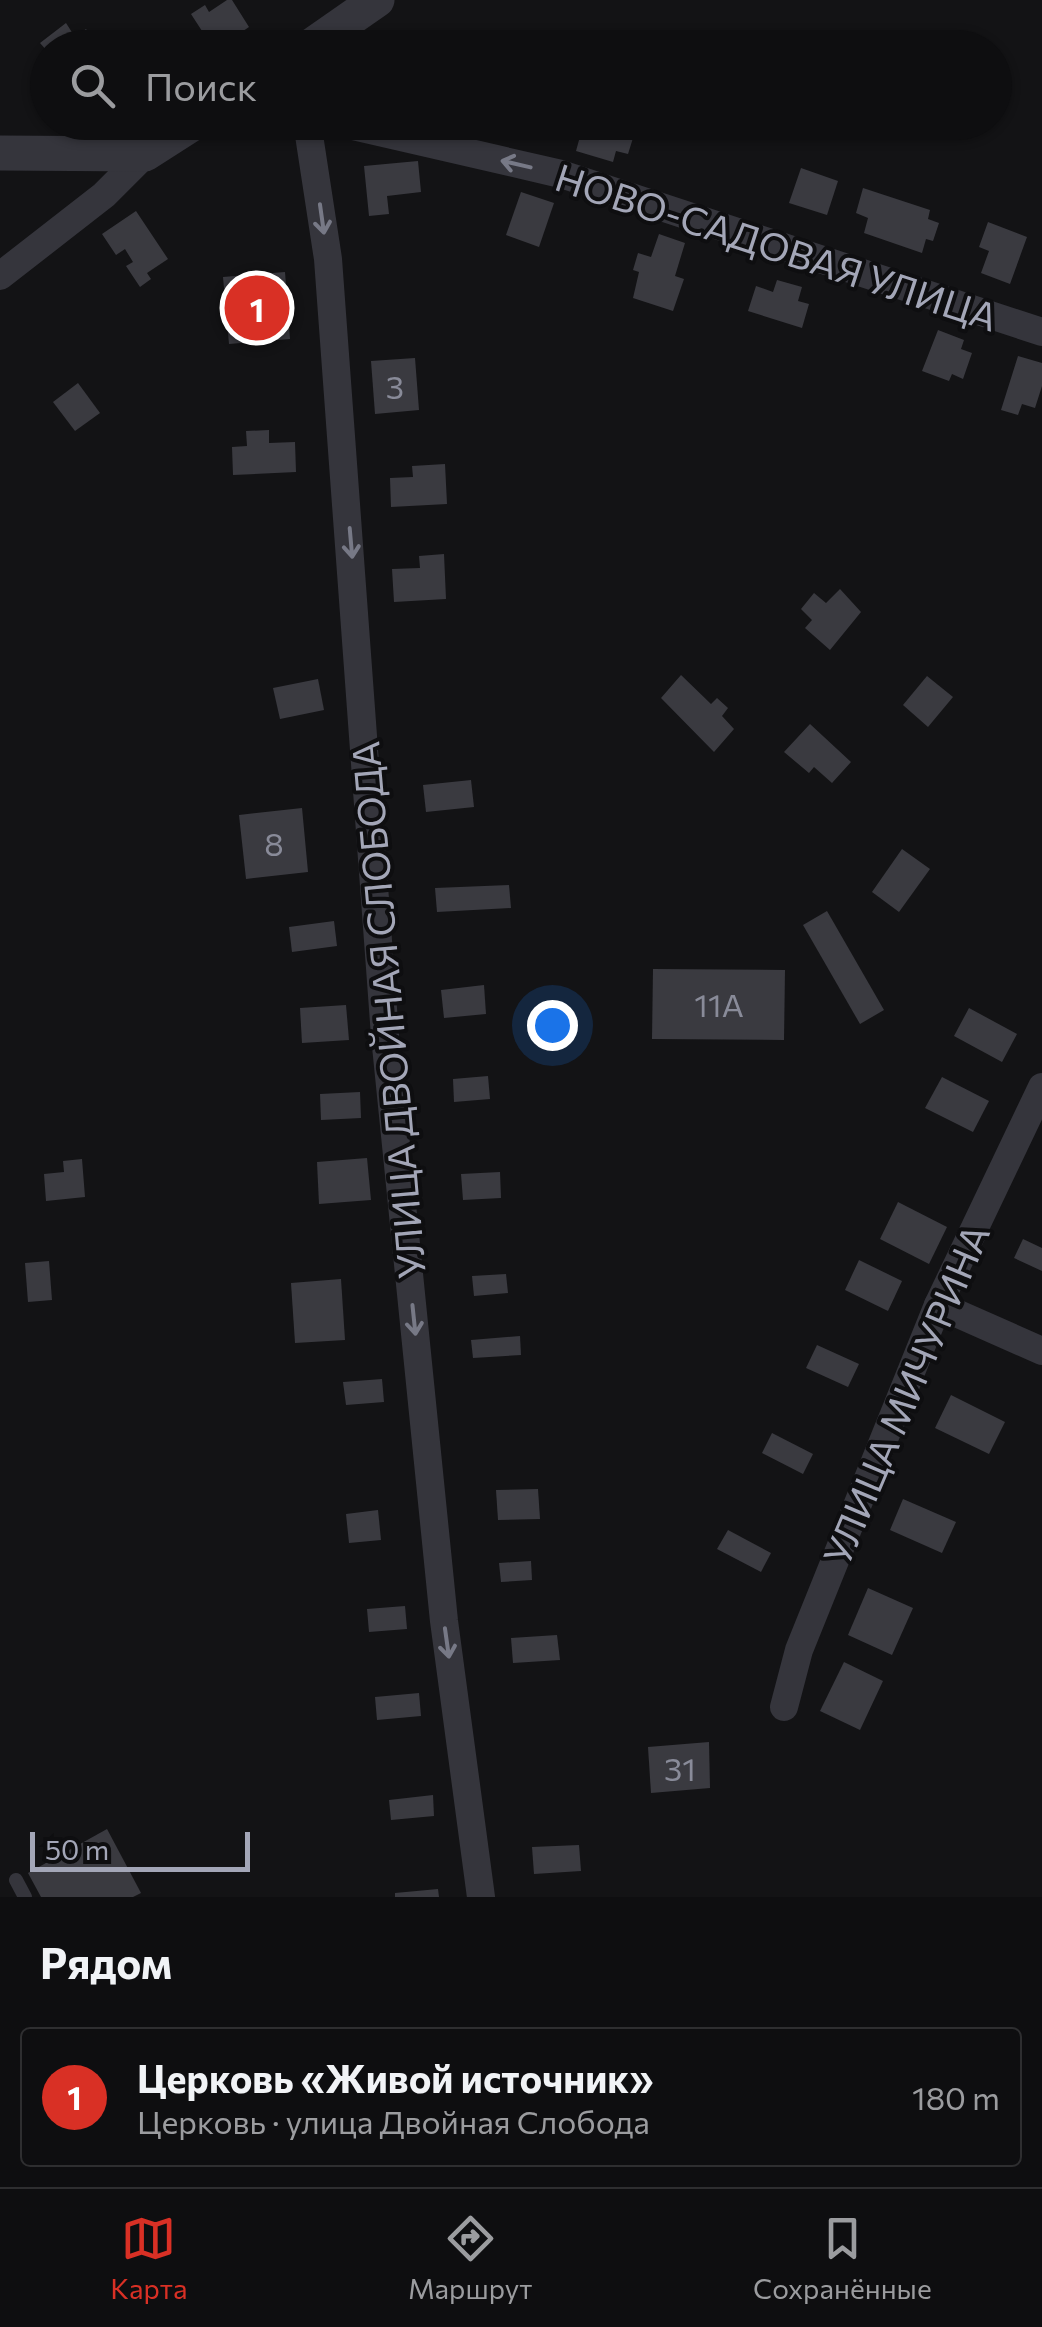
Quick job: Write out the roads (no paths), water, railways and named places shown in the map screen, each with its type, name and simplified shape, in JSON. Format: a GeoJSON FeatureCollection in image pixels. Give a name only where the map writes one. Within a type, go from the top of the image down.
{"type":"FeatureCollection","features":[{"type":"Feature","properties":{"kind":"street"},"geometry":{"type":"LineString","coordinates":[[334,30],[377,0]]}},
{"type":"Feature","properties":{"kind":"street"},"geometry":{"type":"LineString","coordinates":[[0,276],[167,140]]}},
{"type":"Feature","properties":{"kind":"street","name":"УЛИЦА ДВОЙНАЯ СЛОБОДА"},"geometry":{"type":"LineString","coordinates":[[310,140],[328,259],[385,1036],[444,1621],[482,1897]]}},
{"type":"Feature","properties":{"kind":"street","name":"НОВО-САДОВАЯ УЛИЦА"},"geometry":{"type":"LineString","coordinates":[[414,140],[561,174],[1042,332]]}},
{"type":"Feature","properties":{"kind":"street"},"geometry":{"type":"LineString","coordinates":[[0,153],[145,154]]}},
{"type":"Feature","properties":{"kind":"street","name":"УЛИЦА МИЧУРИНА"},"geometry":{"type":"LineString","coordinates":[[784,1707],[799,1650],[938,1304],[1042,1087]]}},
{"type":"Feature","properties":{"kind":"street"},"geometry":{"type":"LineString","coordinates":[[938,1304],[1042,1350]]}},
{"type":"Feature","properties":{"kind":"lane"},"geometry":{"type":"LineString","coordinates":[[16,1880],[25,1897]]}},
{"type":"Feature","properties":{"kind":"place","name":"Церковь «Живой источник»"},"geometry":{"type":"Point","coordinates":[257,308]}}]}
